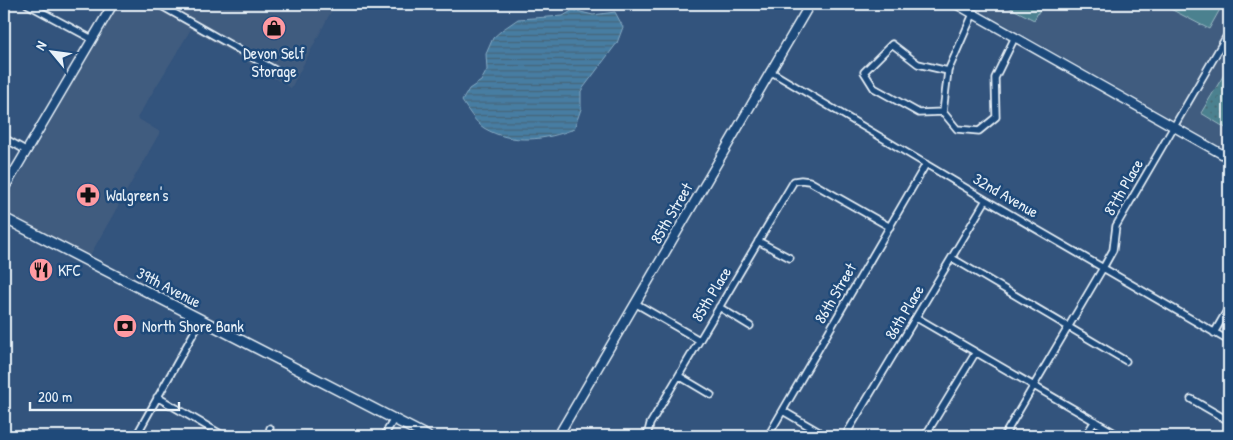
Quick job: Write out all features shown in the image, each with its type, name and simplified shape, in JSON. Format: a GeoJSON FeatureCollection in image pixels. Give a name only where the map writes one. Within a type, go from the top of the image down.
{"type":"FeatureCollection","features":[{"type":"Feature","properties":{"kind":"main road","name":"39th Avenue"},"geometry":{"type":"LineString","coordinates":[[4,218],[427,436]]}},
{"type":"Feature","properties":{"kind":"street"},"geometry":{"type":"LineString","coordinates":[[27,4],[92,39]]}},
{"type":"Feature","properties":{"kind":"street"},"geometry":{"type":"LineString","coordinates":[[4,189],[112,4]]}},
{"type":"Feature","properties":{"kind":"street"},"geometry":{"type":"LineString","coordinates":[[158,4],[282,74]]}},
{"type":"Feature","properties":{"kind":"street","name":"85th Street"},"geometry":{"type":"LineString","coordinates":[[558,436],[810,4]]}},
{"type":"Feature","properties":{"kind":"street"},"geometry":{"type":"LineString","coordinates":[[956,4],[1229,158]]}},
{"type":"Feature","properties":{"kind":"street"},"geometry":{"type":"LineString","coordinates":[[973,14],[948,71],[943,112],[956,129],[979,132],[996,117],[995,78],[1015,37]]}},
{"type":"Feature","properties":{"kind":"street","name":"87th Place"},"geometry":{"type":"LineString","coordinates":[[1004,436],[1103,268],[1113,250],[1116,226],[1229,32]]}},
{"type":"Feature","properties":{"kind":"street"},"geometry":{"type":"LineString","coordinates":[[943,112],[919,113],[874,88],[864,72],[892,44],[918,64],[948,71]]}},
{"type":"Feature","properties":{"kind":"street","name":"32nd Avenue"},"geometry":{"type":"LineString","coordinates":[[770,70],[986,200],[1229,341]]}},
{"type":"Feature","properties":{"kind":"street"},"geometry":{"type":"LineString","coordinates":[[4,138],[27,151]]}},
{"type":"Feature","properties":{"kind":"street","name":"86th Street"},"geometry":{"type":"LineString","coordinates":[[768,436],[926,164]]}},
{"type":"Feature","properties":{"kind":"street","name":"85th Place"},"geometry":{"type":"LineString","coordinates":[[647,436],[650,424],[794,181],[809,181],[890,227]]}},
{"type":"Feature","properties":{"kind":"street","name":"86th Place"},"geometry":{"type":"LineString","coordinates":[[845,436],[986,200]]}},
{"type":"Feature","properties":{"kind":"street"},"geometry":{"type":"LineString","coordinates":[[758,240],[790,258]]}},
{"type":"Feature","properties":{"kind":"street"},"geometry":{"type":"LineString","coordinates":[[952,258],[1126,361]]}},
{"type":"Feature","properties":{"kind":"street"},"geometry":{"type":"LineString","coordinates":[[635,303],[700,340]]}},
{"type":"Feature","properties":{"kind":"street"},"geometry":{"type":"LineString","coordinates":[[719,307],[750,326]]}},
{"type":"Feature","properties":{"kind":"street"},"geometry":{"type":"LineString","coordinates":[[1214,333],[1229,308]]}},
{"type":"Feature","properties":{"kind":"street"},"geometry":{"type":"LineString","coordinates":[[917,318],[1120,436]]}},
{"type":"Feature","properties":{"kind":"street"},"geometry":{"type":"LineString","coordinates":[[136,436],[201,320]]}},
{"type":"Feature","properties":{"kind":"street"},"geometry":{"type":"LineString","coordinates":[[925,436],[976,352]]}},
{"type":"Feature","properties":{"kind":"street"},"geometry":{"type":"LineString","coordinates":[[679,376],[711,395]]}},
{"type":"Feature","properties":{"kind":"street"},"geometry":{"type":"LineString","coordinates":[[157,397],[224,436]]}},
{"type":"Feature","properties":{"kind":"street"},"geometry":{"type":"LineString","coordinates":[[1191,399],[1229,420]]}},
{"type":"Feature","properties":{"kind":"street"},"geometry":{"type":"LineString","coordinates":[[783,411],[826,436]]}},
{"type":"Feature","properties":{"kind":"street"},"geometry":{"type":"LineString","coordinates":[[384,436],[394,419]]}},
{"type":"Feature","properties":{"kind":"street"},"geometry":{"type":"LineString","coordinates":[[1086,436],[1095,421]]}},
{"type":"Feature","properties":{"kind":"street"},"geometry":{"type":"LineString","coordinates":[[268,436],[270,428]]}},
{"type":"Feature","properties":{"kind":"shaded area"},"geometry":{"type":"Polygon","coordinates":[[[119,4],[335,4],[291,88],[191,29],[137,118],[160,132],[89,257],[4,211],[4,202],[119,4]]]}},
{"type":"Feature","properties":{"kind":"shaded area"},"geometry":{"type":"Polygon","coordinates":[[[969,4],[1229,4],[1229,151],[969,4]]]}},
{"type":"Feature","properties":{"kind":"shaded area"},"geometry":{"type":"Polygon","coordinates":[[[573,10],[593,15],[615,12],[623,27],[617,43],[581,91],[581,109],[574,129],[541,138],[517,139],[506,137],[484,128],[472,116],[462,101],[469,89],[481,81],[487,70],[486,54],[493,38],[518,19],[563,16],[573,10]]]}},
{"type":"Feature","properties":{"kind":"green space"},"geometry":{"type":"Polygon","coordinates":[[[1003,4],[1043,4],[1034,20],[1003,4]]]}},
{"type":"Feature","properties":{"kind":"green space"},"geometry":{"type":"Polygon","coordinates":[[[1161,4],[1223,4],[1209,29],[1161,4]]]}},
{"type":"Feature","properties":{"kind":"green space"},"geometry":{"type":"Polygon","coordinates":[[[1229,66],[1229,130],[1201,113],[1229,66]]]}},
{"type":"Feature","properties":{"kind":"place","name":"Devon Self Storage"},"geometry":{"type":"Point","coordinates":[274,28]}},
{"type":"Feature","properties":{"kind":"place","name":"Walgreen's"},"geometry":{"type":"Point","coordinates":[88,195]}},
{"type":"Feature","properties":{"kind":"place","name":"KFC"},"geometry":{"type":"Point","coordinates":[41,270]}},
{"type":"Feature","properties":{"kind":"place","name":"North Shore Bank"},"geometry":{"type":"Point","coordinates":[125,326]}}]}
